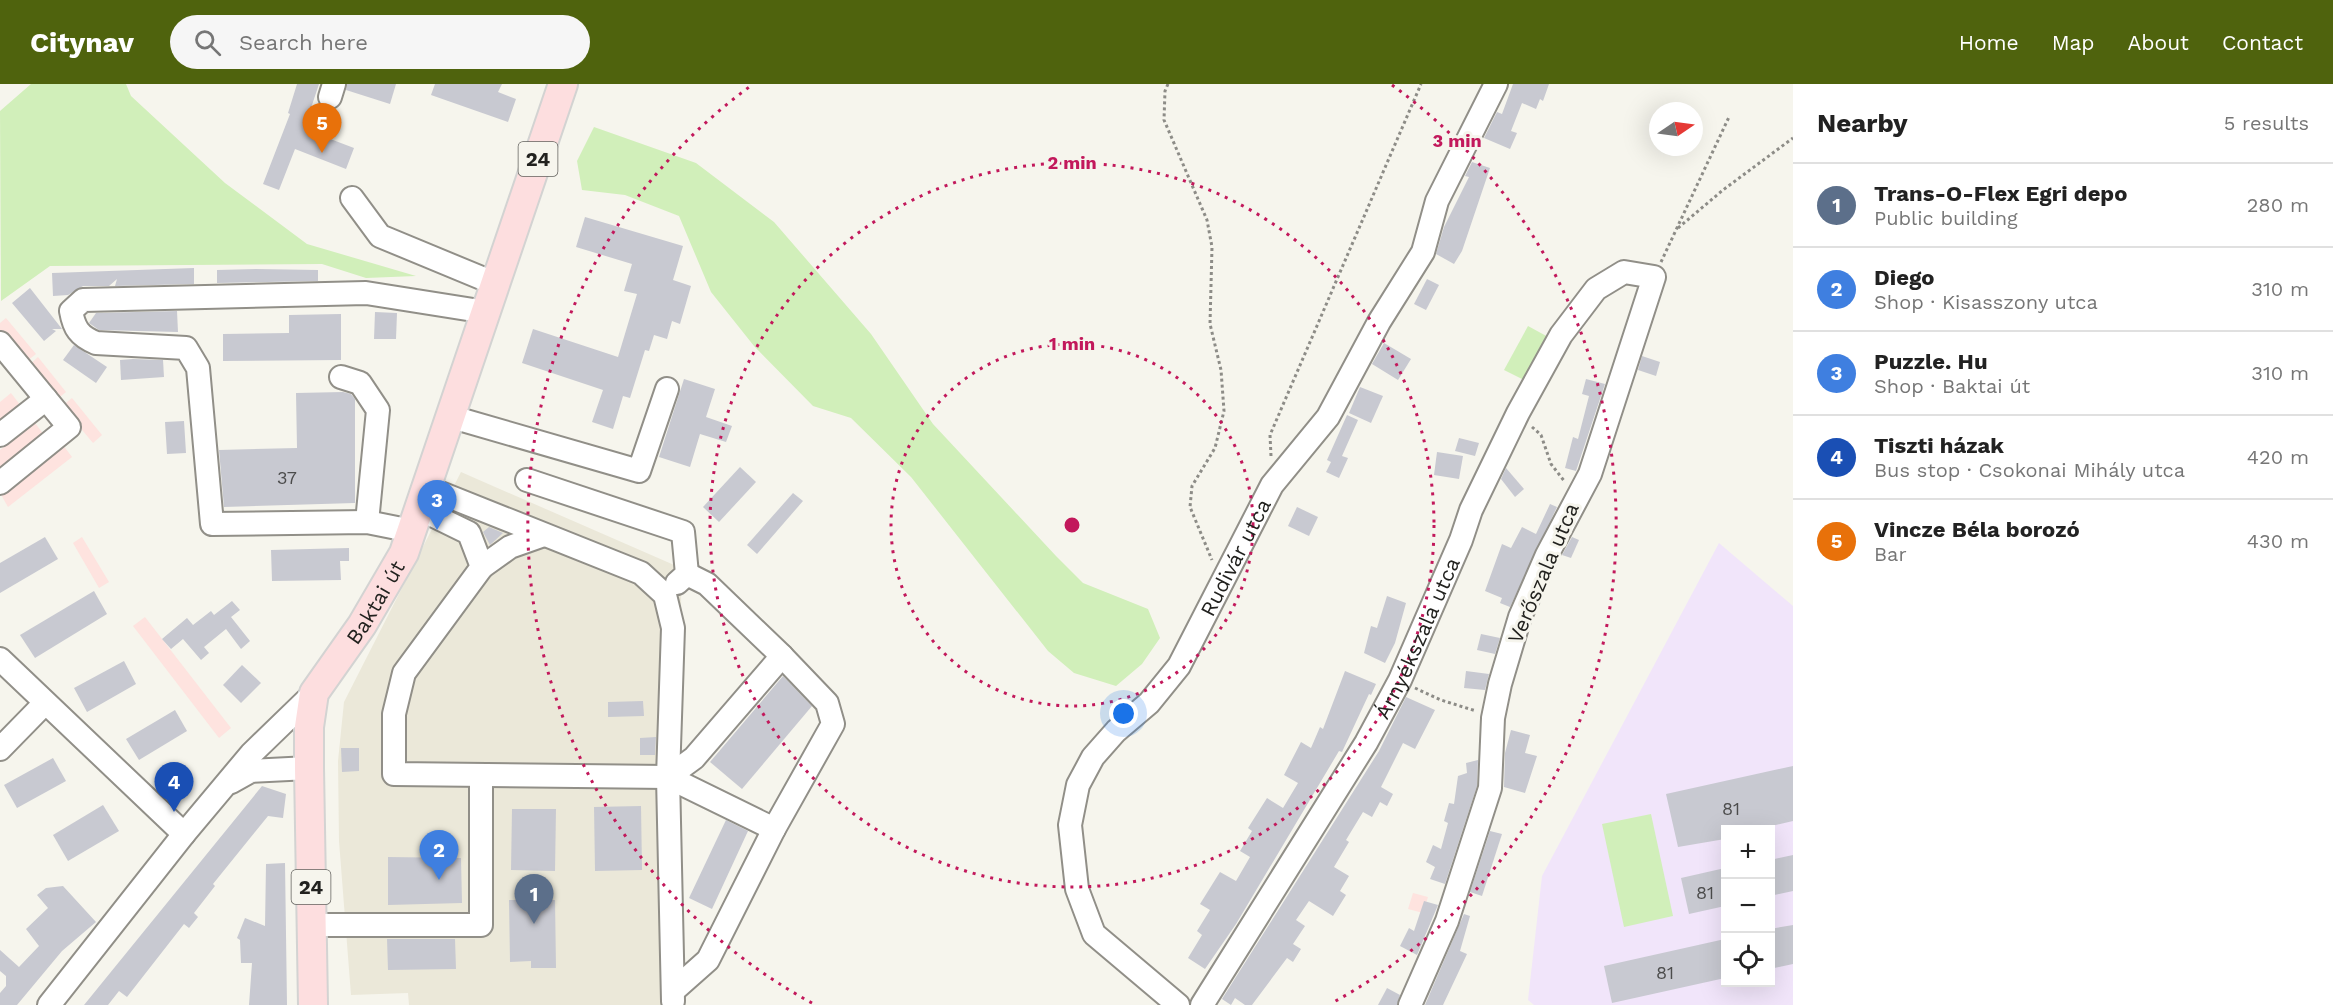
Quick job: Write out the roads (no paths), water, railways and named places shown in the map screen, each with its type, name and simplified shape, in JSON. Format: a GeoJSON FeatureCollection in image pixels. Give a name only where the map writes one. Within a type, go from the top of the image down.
{"type":"FeatureCollection","features":[{"type":"Feature","properties":{"kind":"main road","name":"Baktai út"},"geometry":{"type":"LineString","coordinates":[[309,768],[309,727],[314,693],[404,554],[563,84]]}},
{"type":"Feature","properties":{"kind":"main road","name":"24"},"geometry":{"type":"LineString","coordinates":[[309,768],[313,1005]]}},
{"type":"Feature","properties":{"kind":"street","name":"Rudivár utca"},"geometry":{"type":"LineString","coordinates":[[1178,1005],[1094,934],[1077,888],[1070,825],[1078,785],[1093,757],[1116,731],[1149,703],[1179,666],[1272,485],[1328,417],[1379,322],[1423,252],[1437,201],[1496,84]]}},
{"type":"Feature","properties":{"kind":"street"},"geometry":{"type":"LineString","coordinates":[[352,198],[380,236],[496,284]]}},
{"type":"Feature","properties":{"kind":"street","name":"Árnyékszala utca"},"geometry":{"type":"LineString","coordinates":[[1202,1005],[1366,743],[1400,680],[1461,540],[1471,510],[1518,413],[1561,335],[1596,289],[1624,272],[1654,277]]}},
{"type":"Feature","properties":{"kind":"street","name":"Verőszala utca"},"geometry":{"type":"LineString","coordinates":[[1410,1005],[1447,921],[1490,788],[1493,718],[1500,684],[1520,617],[1576,495],[1590,474],[1654,277]]}},
{"type":"Feature","properties":{"kind":"street"},"geometry":{"type":"LineString","coordinates":[[486,312],[366,292],[82,300],[71,311],[73,326],[83,338],[96,343],[186,348],[198,368],[212,524],[367,522],[420,509],[544,535],[641,573],[665,595],[673,628],[668,777],[673,998]]}},
{"type":"Feature","properties":{"kind":"street"},"geometry":{"type":"LineString","coordinates":[[0,343],[69,427],[0,483]]}},
{"type":"Feature","properties":{"kind":"street"},"geometry":{"type":"LineString","coordinates":[[340,377],[360,383],[378,410],[367,522]]}},
{"type":"Feature","properties":{"kind":"street"},"geometry":{"type":"LineString","coordinates":[[452,417],[639,471],[667,389]]}},
{"type":"Feature","properties":{"kind":"street"},"geometry":{"type":"LineString","coordinates":[[0,435],[46,399]]}},
{"type":"Feature","properties":{"kind":"street"},"geometry":{"type":"LineString","coordinates":[[527,480],[683,532],[687,574]]}},
{"type":"Feature","properties":{"kind":"street"},"geometry":{"type":"LineString","coordinates":[[420,509],[469,533],[482,567]]}},
{"type":"Feature","properties":{"kind":"street"},"geometry":{"type":"LineString","coordinates":[[544,535],[510,547],[482,567],[404,673],[394,714],[394,774],[668,777],[774,829]]}},
{"type":"Feature","properties":{"kind":"street"},"geometry":{"type":"LineString","coordinates":[[665,595],[687,574]]}},
{"type":"Feature","properties":{"kind":"street"},"geometry":{"type":"LineString","coordinates":[[673,998],[708,960],[774,829],[833,724],[827,703],[782,656],[708,584],[687,574]]}},
{"type":"Feature","properties":{"kind":"street"},"geometry":{"type":"LineString","coordinates":[[668,777],[694,758],[782,656]]}},
{"type":"Feature","properties":{"kind":"street"},"geometry":{"type":"LineString","coordinates":[[0,659],[184,834]]}},
{"type":"Feature","properties":{"kind":"street"},"geometry":{"type":"LineString","coordinates":[[49,1005],[184,834],[251,754],[314,693]]}},
{"type":"Feature","properties":{"kind":"street"},"geometry":{"type":"LineString","coordinates":[[0,749],[45,703]]}},
{"type":"Feature","properties":{"kind":"street"},"geometry":{"type":"LineString","coordinates":[[227,784],[251,771],[309,768]]}},
{"type":"Feature","properties":{"kind":"street"},"geometry":{"type":"LineString","coordinates":[[312,926],[481,925],[481,775]]}},
{"type":"Feature","properties":{"kind":"place","name":"Vincze Béla borozó"},"geometry":{"type":"Point","coordinates":[322,153]}},
{"type":"Feature","properties":{"kind":"place","name":"Puzzle. Hu"},"geometry":{"type":"Point","coordinates":[437,530]}},
{"type":"Feature","properties":{"kind":"place","name":"Tiszti házak"},"geometry":{"type":"Point","coordinates":[174,812]}},
{"type":"Feature","properties":{"kind":"place","name":"Diego"},"geometry":{"type":"Point","coordinates":[439,880]}},
{"type":"Feature","properties":{"kind":"place","name":"Trans-O-Flex Egri depo"},"geometry":{"type":"Point","coordinates":[534,924]}}]}
